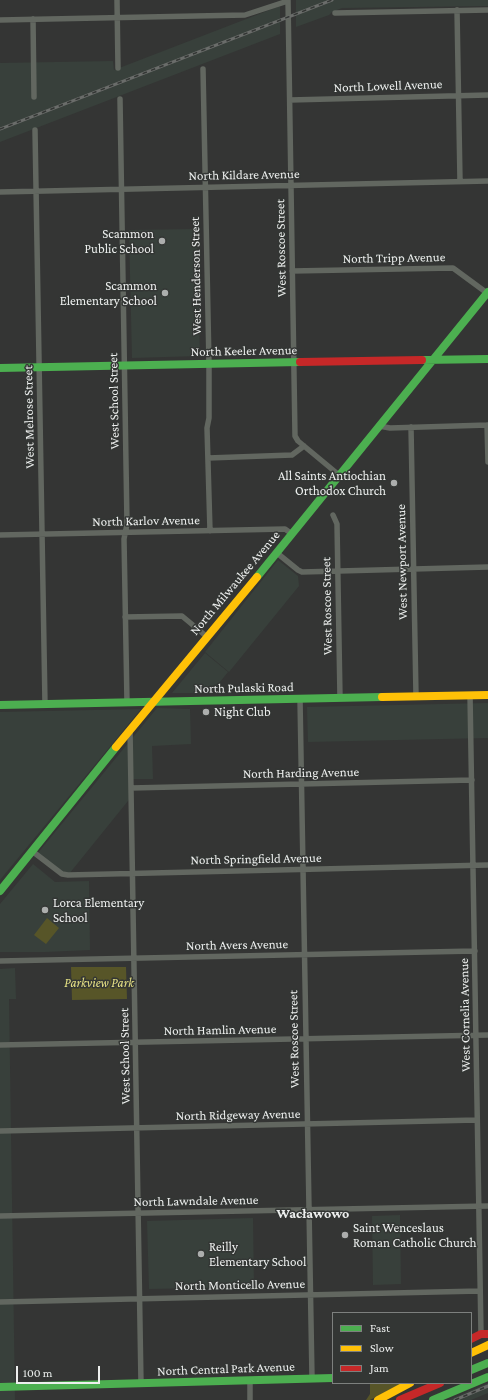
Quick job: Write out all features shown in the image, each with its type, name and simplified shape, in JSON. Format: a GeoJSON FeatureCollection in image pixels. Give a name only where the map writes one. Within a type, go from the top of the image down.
{"type":"FeatureCollection","features":[{"type":"Feature","properties":{"kind":"main road","name":"North Milwaukee Avenue"},"geometry":{"type":"LineString","coordinates":[[0,891],[152,702],[277,553],[338,475],[434,360],[487,293]]}},
{"type":"Feature","properties":{"kind":"main road","name":"North Keeler Avenue"},"geometry":{"type":"LineString","coordinates":[[0,368],[488,359]]}},
{"type":"Feature","properties":{"kind":"main road","name":"North Pulaski Road"},"geometry":{"type":"LineString","coordinates":[[0,705],[488,695]]}},
{"type":"Feature","properties":{"kind":"main road"},"geometry":{"type":"LineString","coordinates":[[472,1339],[484,1334]]}},
{"type":"Feature","properties":{"kind":"main road"},"geometry":{"type":"LineString","coordinates":[[472,1353],[488,1345]]}},
{"type":"Feature","properties":{"kind":"main road"},"geometry":{"type":"LineString","coordinates":[[472,1370],[488,1363]]}},
{"type":"Feature","properties":{"kind":"main road"},"geometry":{"type":"LineString","coordinates":[[472,1384],[488,1377]]}},
{"type":"Feature","properties":{"kind":"main road","name":"North Central Park Avenue"},"geometry":{"type":"LineString","coordinates":[[0,1387],[332,1378]]}},
{"type":"Feature","properties":{"kind":"main road"},"geometry":{"type":"LineString","coordinates":[[378,1400],[408,1384]]}},
{"type":"Feature","properties":{"kind":"main road"},"geometry":{"type":"LineString","coordinates":[[400,1400],[438,1384]]}},
{"type":"Feature","properties":{"kind":"main road"},"geometry":{"type":"LineString","coordinates":[[433,1400],[471,1384]]}},
{"type":"Feature","properties":{"kind":"street"},"geometry":{"type":"LineString","coordinates":[[117,0],[118,68]]}},
{"type":"Feature","properties":{"kind":"street"},"geometry":{"type":"LineString","coordinates":[[0,20],[245,15],[288,0]]}},
{"type":"Feature","properties":{"kind":"street","name":"West Roscoe Street"},"geometry":{"type":"LineString","coordinates":[[288,0],[295,436],[298,441],[338,475]]}},
{"type":"Feature","properties":{"kind":"street"},"geometry":{"type":"LineString","coordinates":[[457,10],[460,182]]}},
{"type":"Feature","properties":{"kind":"street"},"geometry":{"type":"LineString","coordinates":[[335,13],[488,10]]}},
{"type":"Feature","properties":{"kind":"street"},"geometry":{"type":"LineString","coordinates":[[33,19],[34,97]]}},
{"type":"Feature","properties":{"kind":"street","name":"West Henderson Street"},"geometry":{"type":"LineString","coordinates":[[203,69],[210,418],[207,428],[210,531]]}},
{"type":"Feature","properties":{"kind":"street","name":"North Lowell Avenue"},"geometry":{"type":"LineString","coordinates":[[290,100],[488,94]]}},
{"type":"Feature","properties":{"kind":"street","name":"West School Street"},"geometry":{"type":"LineString","coordinates":[[120,99],[127,524],[124,539],[127,702]]}},
{"type":"Feature","properties":{"kind":"street","name":"West Melrose Street"},"geometry":{"type":"LineString","coordinates":[[35,130],[45,704]]}},
{"type":"Feature","properties":{"kind":"street","name":"North Kildare Avenue"},"geometry":{"type":"LineString","coordinates":[[0,192],[488,181]]}},
{"type":"Feature","properties":{"kind":"street","name":"North Tripp Avenue"},"geometry":{"type":"LineString","coordinates":[[292,271],[453,268],[487,293]]}},
{"type":"Feature","properties":{"kind":"street"},"geometry":{"type":"LineString","coordinates":[[378,426],[390,428],[488,425],[488,462]]}},
{"type":"Feature","properties":{"kind":"street","name":"West Newport Avenue"},"geometry":{"type":"LineString","coordinates":[[411,427],[416,696]]}},
{"type":"Feature","properties":{"kind":"street"},"geometry":{"type":"LineString","coordinates":[[208,458],[292,455],[304,446]]}},
{"type":"Feature","properties":{"kind":"street","name":"West Roscoe Street"},"geometry":{"type":"LineString","coordinates":[[333,515],[337,524],[340,698]]}},
{"type":"Feature","properties":{"kind":"street","name":"North Karlov Avenue"},"geometry":{"type":"LineString","coordinates":[[0,534],[285,529],[292,534]]}},
{"type":"Feature","properties":{"kind":"street"},"geometry":{"type":"LineString","coordinates":[[277,553],[302,572],[488,567]]}},
{"type":"Feature","properties":{"kind":"street"},"geometry":{"type":"LineString","coordinates":[[126,617],[182,616],[206,636]]}},
{"type":"Feature","properties":{"kind":"street","name":"West Cornelia Avenue"},"geometry":{"type":"LineString","coordinates":[[470,695],[480,1291],[484,1334]]}},
{"type":"Feature","properties":{"kind":"street","name":"West Roscoe Street"},"geometry":{"type":"LineString","coordinates":[[300,699],[312,1378]]}},
{"type":"Feature","properties":{"kind":"street","name":"West School Street"},"geometry":{"type":"LineString","coordinates":[[130,730],[141,1383]]}},
{"type":"Feature","properties":{"kind":"street","name":"North Harding Avenue"},"geometry":{"type":"LineString","coordinates":[[131,788],[472,780]]}},
{"type":"Feature","properties":{"kind":"street","name":"North Springfield Avenue"},"geometry":{"type":"LineString","coordinates":[[32,851],[64,875],[488,865]]}},
{"type":"Feature","properties":{"kind":"street","name":"North Avers Avenue"},"geometry":{"type":"LineString","coordinates":[[0,961],[474,951]]}},
{"type":"Feature","properties":{"kind":"street","name":"North Hamlin Avenue"},"geometry":{"type":"LineString","coordinates":[[0,1045],[488,1035]]}},
{"type":"Feature","properties":{"kind":"street","name":"North Ridgeway Avenue"},"geometry":{"type":"LineString","coordinates":[[0,1131],[477,1120]]}},
{"type":"Feature","properties":{"kind":"street","name":"North Lawndale Avenue"},"geometry":{"type":"LineString","coordinates":[[0,1216],[488,1206]]}},
{"type":"Feature","properties":{"kind":"street","name":"North Monticello Avenue"},"geometry":{"type":"LineString","coordinates":[[0,1302],[480,1291]]}},
{"type":"Feature","properties":{"kind":"street"},"geometry":{"type":"LineString","coordinates":[[250,1380],[250,1400]]}},
{"type":"Feature","properties":{"kind":"shaded area"},"geometry":{"type":"Polygon","coordinates":[[[296,0],[488,0],[488,6],[342,8],[332,12],[329,15],[296,27],[296,0]]]}},
{"type":"Feature","properties":{"kind":"shaded area"},"geometry":{"type":"Polygon","coordinates":[[[280,6],[280,34],[0,142],[0,63],[113,61],[114,70],[280,6]]]}},
{"type":"Feature","properties":{"kind":"shaded area","name":"Scammon Elementary School"},"geometry":{"type":"Polygon","coordinates":[[[197,229],[200,356],[132,358],[129,230],[197,229]]]}},
{"type":"Feature","properties":{"kind":"shaded area"},"geometry":{"type":"Polygon","coordinates":[[[278,560],[298,576],[299,586],[229,672],[205,652],[278,560]]]}},
{"type":"Feature","properties":{"kind":"shaded area"},"geometry":{"type":"Polygon","coordinates":[[[205,653],[228,672],[211,693],[172,693],[205,653]]]}},
{"type":"Feature","properties":{"kind":"shaded area"},"geometry":{"type":"Polygon","coordinates":[[[488,703],[488,738],[308,742],[307,707],[488,703]]]}},
{"type":"Feature","properties":{"kind":"shaded area"},"geometry":{"type":"Polygon","coordinates":[[[157,708],[190,709],[191,744],[152,746],[153,779],[132,779],[132,796],[69,874],[66,874],[37,854],[157,708]]]}},
{"type":"Feature","properties":{"kind":"shaded area"},"geometry":{"type":"Polygon","coordinates":[[[141,709],[0,880],[0,712],[141,709]]]}},
{"type":"Feature","properties":{"kind":"shaded area","name":"Lorca Elementary School"},"geometry":{"type":"Polygon","coordinates":[[[33,864],[55,882],[89,881],[90,950],[0,952],[0,904],[33,864]]]}},
{"type":"Feature","properties":{"kind":"shaded area"},"geometry":{"type":"Polygon","coordinates":[[[15,968],[16,999],[9,999],[15,1400],[0,1400],[0,969],[15,968]]]}},
{"type":"Feature","properties":{"kind":"shaded area"},"geometry":{"type":"Polygon","coordinates":[[[400,1215],[401,1284],[373,1285],[372,1216],[400,1215]]]}},
{"type":"Feature","properties":{"kind":"shaded area","name":"Reilly Elementary School"},"geometry":{"type":"Polygon","coordinates":[[[253,1218],[254,1287],[149,1289],[147,1221],[253,1218]]]}},
{"type":"Feature","properties":{"kind":"shaded area"},"geometry":{"type":"Polygon","coordinates":[[[488,1383],[488,1393],[471,1400],[448,1400],[488,1383]]]}},
{"type":"Feature","properties":{"kind":"green space"},"geometry":{"type":"Polygon","coordinates":[[[47,918],[59,928],[46,944],[34,935],[47,918]]]}},
{"type":"Feature","properties":{"kind":"green space","name":"Parkview Park"},"geometry":{"type":"Polygon","coordinates":[[[71,967],[126,967],[127,999],[72,1000],[71,967]]]}},
{"type":"Feature","properties":{"kind":"green space"},"geometry":{"type":"Polygon","coordinates":[[[370,1384],[401,1384],[370,1400],[366,1400],[370,1394],[370,1384]]]}},
{"type":"Feature","properties":{"kind":"railway"},"geometry":{"type":"LineString","coordinates":[[0,129],[332,0]]}},
{"type":"Feature","properties":{"kind":"railway"},"geometry":{"type":"LineString","coordinates":[[455,1400],[488,1386]]}},
{"type":"Feature","properties":{"kind":"traffic: fast"},"geometry":{"type":"LineString","coordinates":[[257,577],[488,292]]}},
{"type":"Feature","properties":{"kind":"traffic: fast"},"geometry":{"type":"LineString","coordinates":[[422,360],[488,359]]}},
{"type":"Feature","properties":{"kind":"traffic: fast"},"geometry":{"type":"LineString","coordinates":[[0,368],[300,362]]}},
{"type":"Feature","properties":{"kind":"traffic: fast"},"geometry":{"type":"LineString","coordinates":[[0,705],[382,697]]}},
{"type":"Feature","properties":{"kind":"traffic: fast"},"geometry":{"type":"LineString","coordinates":[[0,891],[116,747]]}},
{"type":"Feature","properties":{"kind":"traffic: fast"},"geometry":{"type":"LineString","coordinates":[[472,1370],[488,1363]]}},
{"type":"Feature","properties":{"kind":"traffic: fast"},"geometry":{"type":"LineString","coordinates":[[472,1384],[488,1377]]}},
{"type":"Feature","properties":{"kind":"traffic: fast"},"geometry":{"type":"LineString","coordinates":[[0,1387],[332,1378]]}},
{"type":"Feature","properties":{"kind":"traffic: fast"},"geometry":{"type":"LineString","coordinates":[[433,1400],[471,1384]]}},
{"type":"Feature","properties":{"kind":"traffic: slow"},"geometry":{"type":"LineString","coordinates":[[116,747],[257,577]]}},
{"type":"Feature","properties":{"kind":"traffic: slow"},"geometry":{"type":"LineString","coordinates":[[382,697],[488,695]]}},
{"type":"Feature","properties":{"kind":"traffic: slow"},"geometry":{"type":"LineString","coordinates":[[472,1353],[488,1345]]}},
{"type":"Feature","properties":{"kind":"traffic: slow"},"geometry":{"type":"LineString","coordinates":[[378,1400],[408,1384]]}},
{"type":"Feature","properties":{"kind":"traffic: jam"},"geometry":{"type":"LineString","coordinates":[[300,362],[422,360]]}},
{"type":"Feature","properties":{"kind":"traffic: jam"},"geometry":{"type":"LineString","coordinates":[[472,1338],[481,1334],[488,1334]]}},
{"type":"Feature","properties":{"kind":"traffic: jam"},"geometry":{"type":"LineString","coordinates":[[400,1400],[438,1384]]}},
{"type":"Feature","properties":{"kind":"place","name":"Scammon Public School"},"geometry":{"type":"Point","coordinates":[162,241]}},
{"type":"Feature","properties":{"kind":"place","name":"Scammon Elementary School"},"geometry":{"type":"Point","coordinates":[165,293]}},
{"type":"Feature","properties":{"kind":"place","name":"All Saints Antiochian Orthodox Church"},"geometry":{"type":"Point","coordinates":[394,483]}},
{"type":"Feature","properties":{"kind":"place","name":"Night Club"},"geometry":{"type":"Point","coordinates":[206,712]}},
{"type":"Feature","properties":{"kind":"place","name":"Lorca Elementary School"},"geometry":{"type":"Point","coordinates":[45,910]}},
{"type":"Feature","properties":{"kind":"place","name":"Saint Wenceslaus Roman Catholic Church"},"geometry":{"type":"Point","coordinates":[345,1235]}},
{"type":"Feature","properties":{"kind":"place","name":"Reilly Elementary School"},"geometry":{"type":"Point","coordinates":[201,1254]}},
{"type":"Feature","properties":{"kind":"district","name":"Wacławowo"},"geometry":{"type":"Point","coordinates":[313,1214]}}]}
